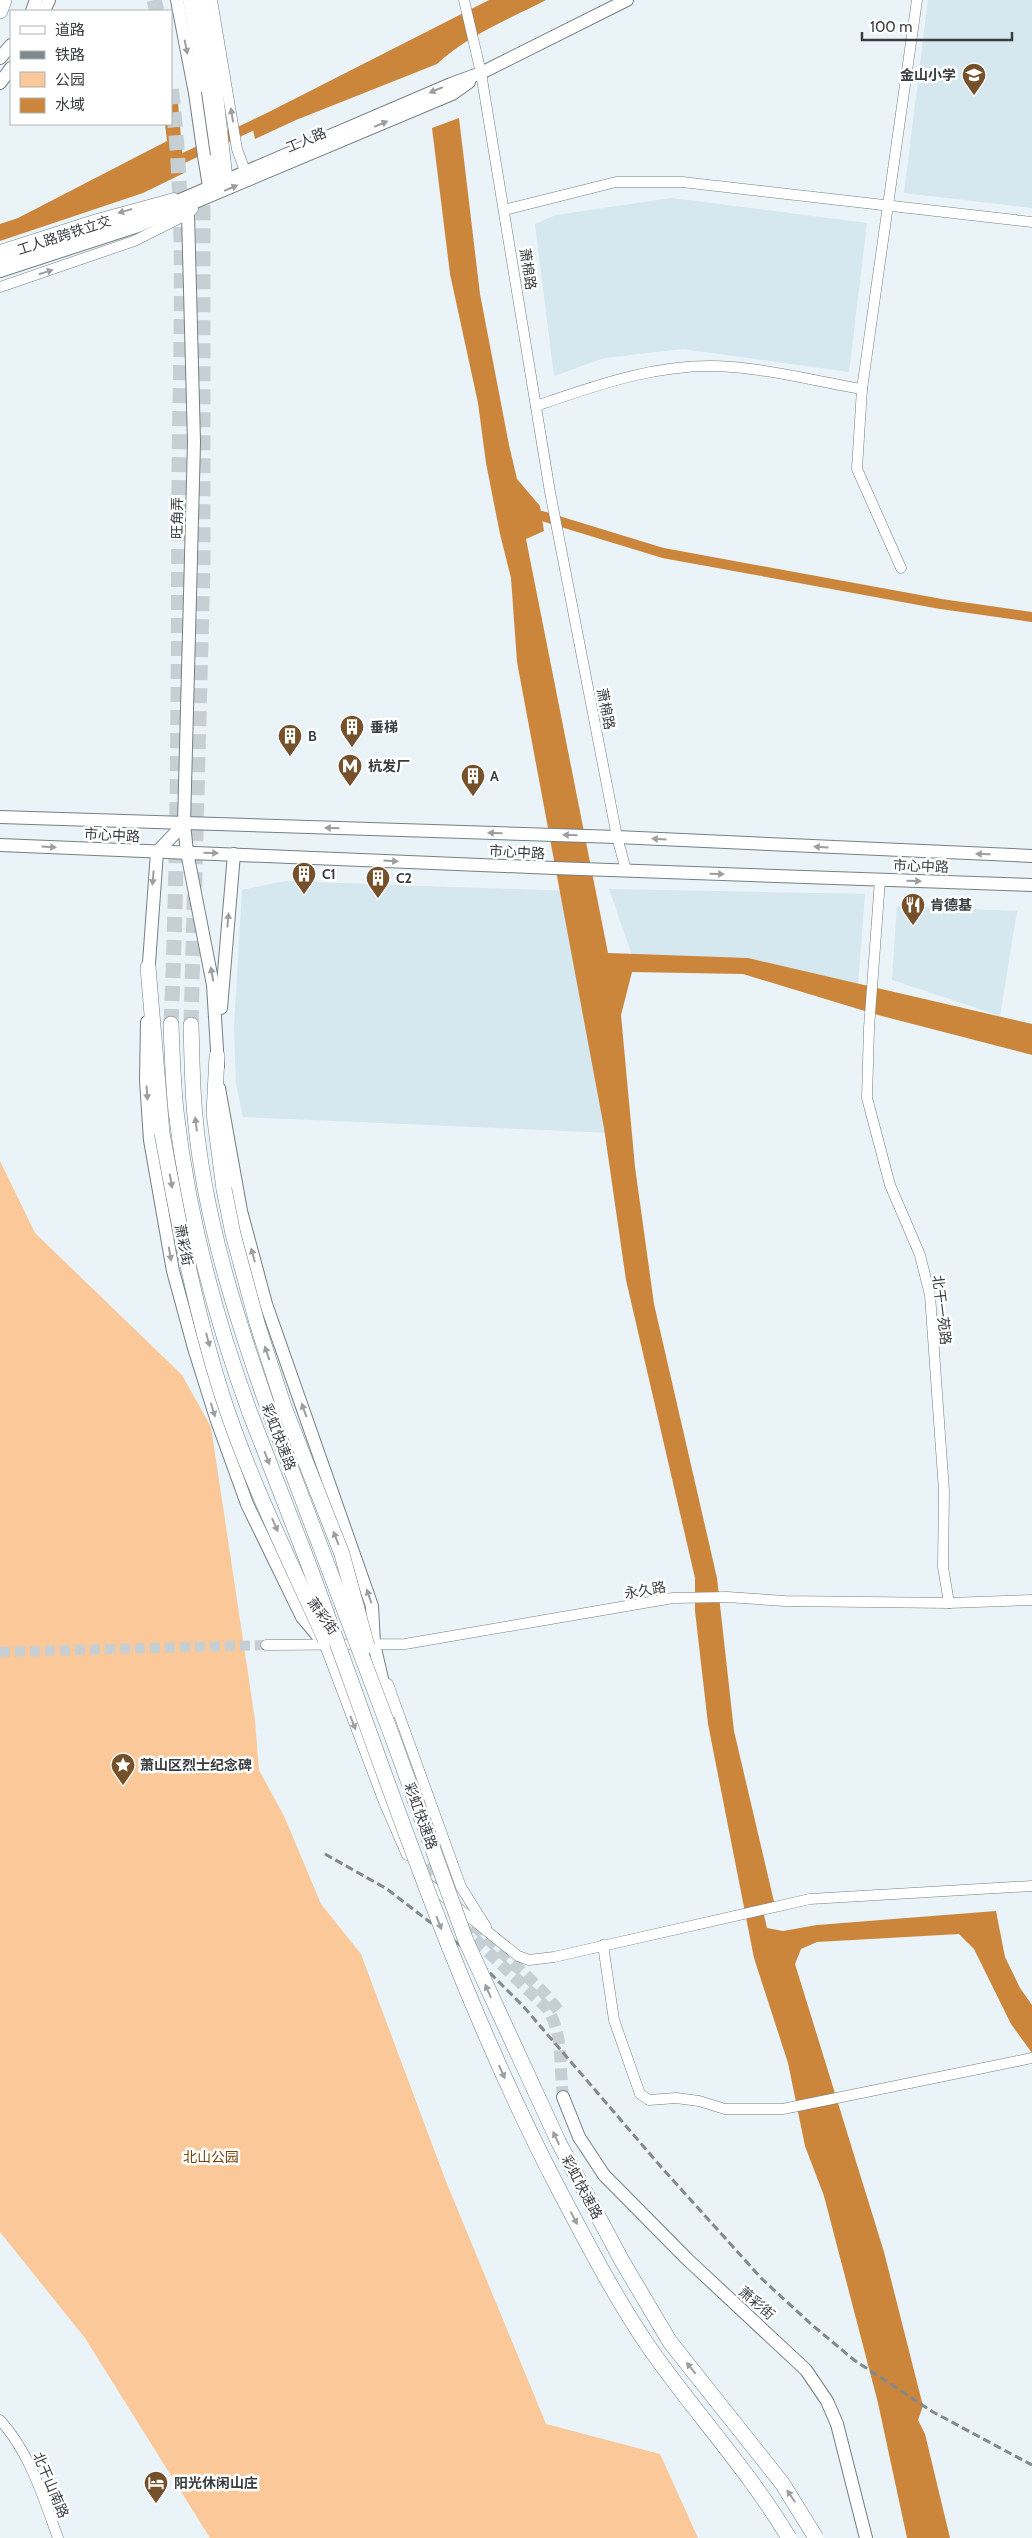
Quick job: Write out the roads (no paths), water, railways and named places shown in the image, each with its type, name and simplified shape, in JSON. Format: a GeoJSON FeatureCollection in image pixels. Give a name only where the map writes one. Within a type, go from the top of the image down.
{"type":"FeatureCollection","features":[{"type":"Feature","properties":{"kind":"highway"},"geometry":{"type":"LineString","coordinates":[[0,11],[4,0]]}},
{"type":"Feature","properties":{"kind":"highway"},"geometry":{"type":"LineString","coordinates":[[202,0],[218,153],[217,183]]}},
{"type":"Feature","properties":{"kind":"highway"},"geometry":{"type":"LineString","coordinates":[[148,968],[162,1134],[179,1224],[222,1395],[252,1472],[372,1743]]}},
{"type":"Feature","properties":{"kind":"highway","name":"彩虹快速路"},"geometry":{"type":"LineString","coordinates":[[171,1024],[176,1110],[190,1205],[230,1358],[431,1901],[479,2020],[556,2184],[635,2326],[766,2501],[789,2538]]}},
{"type":"Feature","properties":{"kind":"highway","name":"彩虹快速路"},"geometry":{"type":"LineString","coordinates":[[190,1025],[195,1116],[208,1201],[228,1284],[268,1408],[392,1736],[466,1941],[555,2135],[586,2196],[648,2306],[670,2342],[782,2482],[816,2538]]}},
{"type":"Feature","properties":{"kind":"highway"},"geometry":{"type":"LineString","coordinates":[[217,1056],[214,1113],[232,1234],[257,1323],[284,1407],[342,1554],[392,1736]]}},
{"type":"Feature","properties":{"kind":"main road"},"geometry":{"type":"LineString","coordinates":[[177,0],[211,89]]}},
{"type":"Feature","properties":{"kind":"main road"},"geometry":{"type":"LineString","coordinates":[[189,0],[211,89]]}},
{"type":"Feature","properties":{"kind":"main road","name":"工人路"},"geometry":{"type":"LineString","coordinates":[[194,198],[217,183],[481,73],[627,0]]}},
{"type":"Feature","properties":{"kind":"main road"},"geometry":{"type":"LineString","coordinates":[[0,58],[10,46]]}},
{"type":"Feature","properties":{"kind":"main road"},"geometry":{"type":"LineString","coordinates":[[0,82],[10,69]]}},
{"type":"Feature","properties":{"kind":"main road","name":"工人路"},"geometry":{"type":"LineString","coordinates":[[136,222],[452,94],[481,73]]}},
{"type":"Feature","properties":{"kind":"main road","name":"旺角弄"},"geometry":{"type":"LineString","coordinates":[[184,824],[194,442],[188,214]]}},
{"type":"Feature","properties":{"kind":"main road","name":"工人路跨铁立交"},"geometry":{"type":"LineString","coordinates":[[0,260],[136,222]]}},
{"type":"Feature","properties":{"kind":"main road","name":"工人路跨铁立交"},"geometry":{"type":"LineString","coordinates":[[0,271],[136,222]]}},
{"type":"Feature","properties":{"kind":"main road","name":"市心中路"},"geometry":{"type":"LineString","coordinates":[[0,817],[617,836],[1032,856]]}},
{"type":"Feature","properties":{"kind":"main road"},"geometry":{"type":"LineString","coordinates":[[156,852],[184,824]]}},
{"type":"Feature","properties":{"kind":"main road"},"geometry":{"type":"LineString","coordinates":[[184,824],[187,852],[213,985],[220,1092],[241,1212],[266,1304],[372,1606],[374,1644],[389,1713],[442,1860]]}},
{"type":"Feature","properties":{"kind":"main road","name":"市心中路"},"geometry":{"type":"LineString","coordinates":[[0,844],[598,870],[1032,885]]}},
{"type":"Feature","properties":{"kind":"main road","name":"萧彩街"},"geometry":{"type":"LineString","coordinates":[[156,852],[148,968],[146,1080],[150,1140],[173,1271],[216,1418],[248,1504],[302,1617],[337,1659],[424,1866]]}},
{"type":"Feature","properties":{"kind":"main road"},"geometry":{"type":"LineString","coordinates":[[217,1056],[234,854]]}},
{"type":"Feature","properties":{"kind":"main road","name":"萧彩街"},"geometry":{"type":"LineString","coordinates":[[567,2096],[573,2121],[586,2150],[604,2175],[687,2259],[806,2370],[827,2401],[837,2424],[866,2538]]}},
{"type":"Feature","properties":{"kind":"street"},"geometry":{"type":"LineString","coordinates":[[211,89],[212,0]]}},
{"type":"Feature","properties":{"kind":"street","name":"萧棉路"},"geometry":{"type":"LineString","coordinates":[[464,0],[481,73],[561,553],[617,836],[626,870]]}},
{"type":"Feature","properties":{"kind":"street"},"geometry":{"type":"LineString","coordinates":[[901,568],[857,468],[862,390],[917,0]]}},
{"type":"Feature","properties":{"kind":"street"},"geometry":{"type":"LineString","coordinates":[[218,153],[245,171]]}},
{"type":"Feature","properties":{"kind":"street"},"geometry":{"type":"LineString","coordinates":[[504,210],[616,182],[682,182],[1032,222]]}},
{"type":"Feature","properties":{"kind":"street"},"geometry":{"type":"LineString","coordinates":[[0,287],[134,242],[188,214],[194,198]]}},
{"type":"Feature","properties":{"kind":"street"},"geometry":{"type":"LineString","coordinates":[[0,250],[97,219],[194,198]]}},
{"type":"Feature","properties":{"kind":"street"},"geometry":{"type":"LineString","coordinates":[[536,406],[602,382],[669,368],[731,367],[862,390]]}},
{"type":"Feature","properties":{"kind":"street","name":"北干一苑路"},"geometry":{"type":"LineString","coordinates":[[880,880],[875,969],[869,1028],[867,1098],[890,1184],[920,1255],[930,1295],[944,1491],[943,1567],[949,1604]]}},
{"type":"Feature","properties":{"kind":"street","name":"永久路"},"geometry":{"type":"LineString","coordinates":[[266,1645],[405,1644],[673,1598],[726,1597],[785,1601],[949,1604],[1032,1600]]}},
{"type":"Feature","properties":{"kind":"street"},"geometry":{"type":"LineString","coordinates":[[324,1644],[377,1784],[408,1859],[420,1877],[434,1890],[518,1956],[529,1960],[554,1957],[810,1898],[1032,1886]]}},
{"type":"Feature","properties":{"kind":"street"},"geometry":{"type":"LineString","coordinates":[[374,1644],[458,1878],[478,1915],[494,1937]]}},
{"type":"Feature","properties":{"kind":"street"},"geometry":{"type":"LineString","coordinates":[[603,1945],[614,2020],[640,2094],[649,2100],[676,2098],[699,2101],[725,2110],[783,2109],[1032,2058]]}},
{"type":"Feature","properties":{"kind":"street","name":"北干山南路"},"geometry":{"type":"LineString","coordinates":[[1,2423],[10,2431],[35,2475],[58,2538]]}},
{"type":"Feature","properties":{"kind":"water"},"geometry":{"type":"Polygon","coordinates":[[[489,0],[546,0],[475,36],[437,64],[296,120],[255,139],[251,121],[489,0]]]}},
{"type":"Feature","properties":{"kind":"water"},"geometry":{"type":"Polygon","coordinates":[[[178,102],[184,173],[143,193],[0,241],[0,224],[18,218],[167,141],[165,125],[172,125],[172,104],[178,102]]]}},
{"type":"Feature","properties":{"kind":"water"},"geometry":{"type":"Polygon","coordinates":[[[459,118],[480,294],[509,445],[517,479],[540,506],[544,531],[526,539],[608,953],[748,958],[1032,1024],[1032,1055],[878,1015],[743,974],[632,972],[621,1015],[635,1167],[654,1304],[717,1578],[734,1731],[775,1906],[764,1915],[767,1928],[783,1931],[817,1925],[996,1911],[1005,1957],[1020,1988],[1032,2005],[1032,2053],[1011,2024],[974,1949],[959,1934],[817,1942],[801,1949],[795,1964],[884,2252],[923,2406],[918,2420],[925,2434],[950,2538],[907,2538],[878,2403],[824,2196],[805,2146],[788,2063],[754,1958],[708,1724],[695,1611],[695,1578],[626,1280],[604,1128],[517,662],[511,578],[500,534],[486,463],[478,403],[450,274],[432,128],[459,118]]]}},
{"type":"Feature","properties":{"kind":"waterway"},"geometry":{"type":"LineString","coordinates":[[171,164],[264,120]]}},
{"type":"Feature","properties":{"kind":"waterway"},"geometry":{"type":"LineString","coordinates":[[542,516],[663,553],[941,604],[1032,617]]}},
{"type":"Feature","properties":{"kind":"tunnel"},"geometry":{"type":"LineString","coordinates":[[154,0],[157,10]]}},
{"type":"Feature","properties":{"kind":"tunnel"},"geometry":{"type":"LineString","coordinates":[[171,1024],[177,818],[181,282],[179,183],[172,96]]}},
{"type":"Feature","properties":{"kind":"tunnel"},"geometry":{"type":"LineString","coordinates":[[191,1025],[203,564],[203,187]]}},
{"type":"Feature","properties":{"kind":"tunnel"},"geometry":{"type":"LineString","coordinates":[[0,1652],[266,1645]]}},
{"type":"Feature","properties":{"kind":"tunnel"},"geometry":{"type":"LineString","coordinates":[[424,1866],[442,1896]]}},
{"type":"Feature","properties":{"kind":"tunnel"},"geometry":{"type":"LineString","coordinates":[[474,1925],[544,1993],[558,2010]]}},
{"type":"Feature","properties":{"kind":"tunnel"},"geometry":{"type":"LineString","coordinates":[[462,1927],[547,2008],[556,2029],[560,2051],[563,2097]]}},
{"type":"Feature","properties":{"kind":"railway"},"geometry":{"type":"LineString","coordinates":[[325,1854],[387,1889],[470,1953],[523,2006],[662,2168],[762,2279],[811,2324],[854,2360],[933,2412],[1032,2465]]}},
{"type":"Feature","properties":{"kind":"place","name":"金山小学"},"geometry":{"type":"Point","coordinates":[974,96]}},
{"type":"Feature","properties":{"kind":"place","name":"垂梯"},"geometry":{"type":"Point","coordinates":[352,748]}},
{"type":"Feature","properties":{"kind":"place","name":"B"},"geometry":{"type":"Point","coordinates":[290,757]}},
{"type":"Feature","properties":{"kind":"place","name":"杭发厂"},"geometry":{"type":"Point","coordinates":[350,787]}},
{"type":"Feature","properties":{"kind":"place","name":"A"},"geometry":{"type":"Point","coordinates":[473,797]}},
{"type":"Feature","properties":{"kind":"place","name":"C1"},"geometry":{"type":"Point","coordinates":[304,895]}},
{"type":"Feature","properties":{"kind":"place","name":"C2"},"geometry":{"type":"Point","coordinates":[378,899]}},
{"type":"Feature","properties":{"kind":"place","name":"肯德基"},"geometry":{"type":"Point","coordinates":[913,926]}},
{"type":"Feature","properties":{"kind":"place","name":"萧山区烈士纪念碑"},"geometry":{"type":"Point","coordinates":[123,1786]}},
{"type":"Feature","properties":{"kind":"place","name":"阳光休闲山庄"},"geometry":{"type":"Point","coordinates":[156,2504]}},
{"type":"Feature","properties":{"kind":"park label","name":"北山公园"},"geometry":{"type":"Point","coordinates":[211,2157]}}]}
